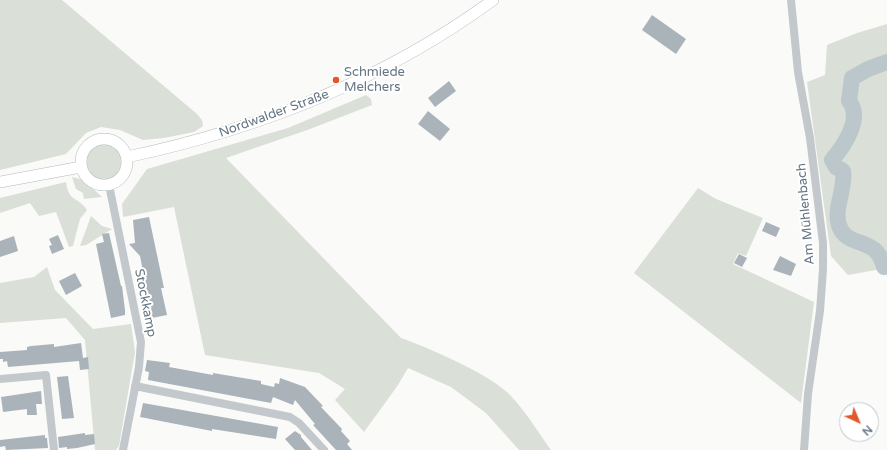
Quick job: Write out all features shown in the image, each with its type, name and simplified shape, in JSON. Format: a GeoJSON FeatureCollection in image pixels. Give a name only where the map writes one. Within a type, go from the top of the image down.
{"type":"FeatureCollection","features":[{"type":"Feature","properties":{"kind":"main road","name":"Nordwalder Straße"},"geometry":{"type":"LineString","coordinates":[[127,157],[212,136],[285,112],[333,93],[389,66],[430,43],[493,0]]}},
{"type":"Feature","properties":{"kind":"main road"},"geometry":{"type":"LineString","coordinates":[[100,139],[114,140],[120,144],[127,157],[128,165],[122,178],[109,185],[95,183],[84,174],[81,167],[83,152],[87,146],[100,139]]}},
{"type":"Feature","properties":{"kind":"main road"},"geometry":{"type":"LineString","coordinates":[[0,182],[81,167]]}},
{"type":"Feature","properties":{"kind":"street","name":"Am Mühlenbach"},"geometry":{"type":"LineString","coordinates":[[791,0],[798,72],[810,138],[824,269],[820,311],[808,394],[804,450]]}},
{"type":"Feature","properties":{"kind":"street","name":"Stockkamp"},"geometry":{"type":"LineString","coordinates":[[109,185],[141,342],[124,450]]}},
{"type":"Feature","properties":{"kind":"street"},"geometry":{"type":"LineString","coordinates":[[0,379],[46,375],[54,450]]}},
{"type":"Feature","properties":{"kind":"street"},"geometry":{"type":"LineString","coordinates":[[135,386],[290,417],[299,423],[324,450]]}},
{"type":"Feature","properties":{"kind":"shaded area"},"geometry":{"type":"Polygon","coordinates":[[[0,0],[62,0],[197,114],[202,120],[203,126],[194,132],[164,138],[143,140],[120,130],[101,127],[86,133],[66,154],[0,170],[0,0]]]}},
{"type":"Feature","properties":{"kind":"shaded area"},"geometry":{"type":"Polygon","coordinates":[[[887,24],[887,268],[848,275],[831,256],[807,82],[825,75],[827,45],[857,33],[887,24]]]}},
{"type":"Feature","properties":{"kind":"shaded area"},"geometry":{"type":"Polygon","coordinates":[[[366,95],[371,99],[372,105],[310,129],[226,158],[401,338],[427,348],[490,379],[511,396],[532,422],[551,450],[519,450],[486,413],[451,387],[408,368],[398,385],[364,432],[335,400],[345,389],[319,373],[205,355],[174,207],[123,217],[122,204],[147,169],[288,128],[366,95]]]}},
{"type":"Feature","properties":{"kind":"shaded area"},"geometry":{"type":"Polygon","coordinates":[[[104,144],[114,147],[119,152],[122,162],[119,172],[114,177],[104,180],[94,177],[89,172],[86,162],[89,152],[94,147],[104,144]]]}},
{"type":"Feature","properties":{"kind":"shaded area"},"geometry":{"type":"Polygon","coordinates":[[[72,177],[84,180],[102,197],[84,199],[83,193],[76,189],[72,177]]]}},
{"type":"Feature","properties":{"kind":"shaded area"},"geometry":{"type":"Polygon","coordinates":[[[66,182],[69,193],[87,210],[80,219],[73,246],[69,247],[56,212],[39,216],[30,203],[0,213],[0,198],[66,182]]]}},
{"type":"Feature","properties":{"kind":"shaded area"},"geometry":{"type":"Polygon","coordinates":[[[698,188],[716,199],[763,218],[746,256],[738,253],[733,264],[814,302],[801,403],[634,273],[698,188]]]}},
{"type":"Feature","properties":{"kind":"shaded area"},"geometry":{"type":"Polygon","coordinates":[[[91,216],[102,226],[112,229],[86,245],[80,246],[91,216]]]}},
{"type":"Feature","properties":{"kind":"shaded area"},"geometry":{"type":"Polygon","coordinates":[[[47,267],[55,290],[93,329],[131,324],[135,352],[119,446],[116,450],[95,450],[85,340],[66,318],[0,323],[0,283],[34,277],[47,267]]]}},
{"type":"Feature","properties":{"kind":"building"},"geometry":{"type":"Polygon","coordinates":[[[652,15],[686,39],[676,54],[642,30],[652,15]]]}},
{"type":"Feature","properties":{"kind":"building"},"geometry":{"type":"Polygon","coordinates":[[[449,81],[456,91],[435,107],[428,98],[449,81]]]}},
{"type":"Feature","properties":{"kind":"building"},"geometry":{"type":"Polygon","coordinates":[[[428,111],[450,129],[440,141],[418,124],[428,111]]]}},
{"type":"Feature","properties":{"kind":"building"},"geometry":{"type":"Polygon","coordinates":[[[149,217],[164,288],[161,288],[167,315],[152,318],[140,256],[129,244],[135,243],[133,220],[149,217]]]}},
{"type":"Feature","properties":{"kind":"building"},"geometry":{"type":"Polygon","coordinates":[[[766,222],[780,228],[776,237],[762,231],[766,222]]]}},
{"type":"Feature","properties":{"kind":"building"},"geometry":{"type":"Polygon","coordinates":[[[109,233],[122,286],[125,310],[125,315],[111,318],[96,244],[104,242],[102,234],[109,233]]]}},
{"type":"Feature","properties":{"kind":"building"},"geometry":{"type":"Polygon","coordinates":[[[58,235],[64,249],[52,254],[49,246],[52,245],[49,239],[58,235]]]}},
{"type":"Feature","properties":{"kind":"building"},"geometry":{"type":"Polygon","coordinates":[[[14,236],[18,251],[0,257],[0,241],[14,236]]]}},
{"type":"Feature","properties":{"kind":"building"},"geometry":{"type":"Polygon","coordinates":[[[739,254],[747,258],[742,267],[734,263],[739,254]]]}},
{"type":"Feature","properties":{"kind":"building"},"geometry":{"type":"Polygon","coordinates":[[[780,256],[796,264],[791,276],[773,270],[780,256]]]}},
{"type":"Feature","properties":{"kind":"building"},"geometry":{"type":"Polygon","coordinates":[[[75,273],[82,286],[66,295],[59,281],[75,273]]]}},
{"type":"Feature","properties":{"kind":"building"},"geometry":{"type":"Polygon","coordinates":[[[81,343],[83,358],[88,357],[89,369],[80,370],[79,361],[8,367],[7,361],[3,362],[3,359],[0,359],[0,352],[27,350],[27,347],[31,346],[54,344],[54,347],[81,343]]]}},
{"type":"Feature","properties":{"kind":"building"},"geometry":{"type":"Polygon","coordinates":[[[147,360],[170,363],[169,367],[213,375],[213,373],[261,381],[261,384],[274,387],[275,383],[279,384],[280,378],[305,387],[323,406],[321,407],[342,429],[341,431],[350,441],[347,444],[352,450],[336,450],[313,425],[315,424],[295,400],[293,405],[273,397],[271,403],[148,380],[149,372],[145,371],[147,360]]]}},
{"type":"Feature","properties":{"kind":"building"},"geometry":{"type":"Polygon","coordinates":[[[68,376],[74,418],[62,419],[57,377],[68,376]]]}},
{"type":"Feature","properties":{"kind":"building"},"geometry":{"type":"Polygon","coordinates":[[[41,391],[42,404],[36,404],[37,415],[27,415],[27,409],[3,412],[1,397],[41,391]]]}},
{"type":"Feature","properties":{"kind":"building"},"geometry":{"type":"Polygon","coordinates":[[[143,403],[278,427],[276,439],[212,429],[212,431],[140,417],[143,403]]]}},
{"type":"Feature","properties":{"kind":"building"},"geometry":{"type":"Polygon","coordinates":[[[295,431],[301,435],[312,450],[295,450],[285,439],[295,431]]]}},
{"type":"Feature","properties":{"kind":"building"},"geometry":{"type":"Polygon","coordinates":[[[85,433],[85,435],[94,434],[95,444],[77,448],[59,448],[58,437],[85,433]]]}},
{"type":"Feature","properties":{"kind":"building"},"geometry":{"type":"Polygon","coordinates":[[[45,435],[45,438],[47,438],[48,448],[6,450],[5,446],[0,447],[0,440],[45,435]]]}},
{"type":"Feature","properties":{"kind":"waterway"},"geometry":{"type":"LineString","coordinates":[[887,62],[868,69],[852,78],[849,101],[853,108],[853,123],[846,140],[832,160],[836,167],[843,171],[843,186],[838,209],[838,223],[841,230],[846,236],[876,251],[881,258],[884,267],[887,265]]}},
{"type":"Feature","properties":{"kind":"place","name":"Schmiede Melchers"},"geometry":{"type":"Point","coordinates":[336,80]}}]}
